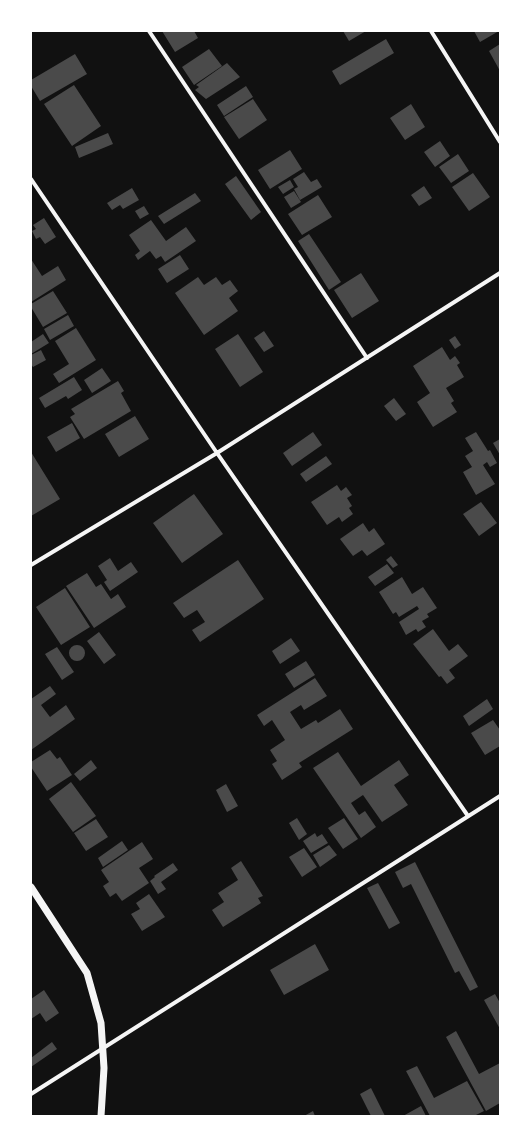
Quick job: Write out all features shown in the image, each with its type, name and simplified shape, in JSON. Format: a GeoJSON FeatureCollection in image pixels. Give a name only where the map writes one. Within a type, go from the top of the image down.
{"type":"FeatureCollection","features":[{"type":"Feature","properties":{"kind":"street"},"geometry":{"type":"LineString","coordinates":[[149,31],[367,358]]}},
{"type":"Feature","properties":{"kind":"street"},"geometry":{"type":"LineString","coordinates":[[431,31],[500,142]]}},
{"type":"Feature","properties":{"kind":"street"},"geometry":{"type":"LineString","coordinates":[[31,179],[217,453],[468,816]]}},
{"type":"Feature","properties":{"kind":"street"},"geometry":{"type":"LineString","coordinates":[[31,565],[217,453],[500,273]]}},
{"type":"Feature","properties":{"kind":"street"},"geometry":{"type":"LineString","coordinates":[[31,1094],[500,796]]}},
{"type":"Feature","properties":{"kind":"street"},"geometry":{"type":"LineString","coordinates":[[31,887],[87,974],[102,1023],[104,1068],[101,1116]]}},
{"type":"Feature","properties":{"kind":"building"},"geometry":{"type":"Polygon","coordinates":[[[162,31],[194,31],[198,38],[175,52],[162,31]]]}},
{"type":"Feature","properties":{"kind":"building"},"geometry":{"type":"Polygon","coordinates":[[[343,31],[366,31],[349,41],[343,31]]]}},
{"type":"Feature","properties":{"kind":"building"},"geometry":{"type":"Polygon","coordinates":[[[474,31],[499,31],[480,42],[474,31]]]}},
{"type":"Feature","properties":{"kind":"building"},"geometry":{"type":"Polygon","coordinates":[[[386,39],[394,53],[340,85],[332,71],[386,39]]]}},
{"type":"Feature","properties":{"kind":"building"},"geometry":{"type":"Polygon","coordinates":[[[500,44],[500,71],[489,51],[500,44]]]}},
{"type":"Feature","properties":{"kind":"building"},"geometry":{"type":"Polygon","coordinates":[[[209,49],[222,66],[194,85],[182,67],[209,49]]]}},
{"type":"Feature","properties":{"kind":"building"},"geometry":{"type":"Polygon","coordinates":[[[75,54],[87,74],[40,101],[31,86],[31,80],[75,54]]]}},
{"type":"Feature","properties":{"kind":"building"},"geometry":{"type":"Polygon","coordinates":[[[227,63],[240,77],[206,99],[195,90],[199,87],[196,85],[227,63]]]}},
{"type":"Feature","properties":{"kind":"building"},"geometry":{"type":"Polygon","coordinates":[[[74,85],[101,126],[72,146],[44,104],[74,85]]]}},
{"type":"Feature","properties":{"kind":"building"},"geometry":{"type":"Polygon","coordinates":[[[246,86],[253,97],[224,116],[217,105],[246,86]]]}},
{"type":"Feature","properties":{"kind":"building"},"geometry":{"type":"Polygon","coordinates":[[[253,99],[267,120],[239,139],[224,117],[253,99]]]}},
{"type":"Feature","properties":{"kind":"building"},"geometry":{"type":"Polygon","coordinates":[[[411,104],[425,127],[405,140],[390,118],[411,104]]]}},
{"type":"Feature","properties":{"kind":"building"},"geometry":{"type":"Polygon","coordinates":[[[108,133],[113,144],[79,158],[75,147],[108,133]]]}},
{"type":"Feature","properties":{"kind":"building"},"geometry":{"type":"Polygon","coordinates":[[[440,141],[450,156],[435,167],[424,152],[440,141]]]}},
{"type":"Feature","properties":{"kind":"building"},"geometry":{"type":"Polygon","coordinates":[[[290,150],[302,169],[270,189],[258,170],[290,150]]]}},
{"type":"Feature","properties":{"kind":"building"},"geometry":{"type":"Polygon","coordinates":[[[458,154],[469,171],[451,183],[439,167],[458,154]]]}},
{"type":"Feature","properties":{"kind":"building"},"geometry":{"type":"Polygon","coordinates":[[[304,172],[311,182],[317,179],[322,187],[300,200],[294,189],[298,187],[293,179],[304,172]]]}},
{"type":"Feature","properties":{"kind":"building"},"geometry":{"type":"Polygon","coordinates":[[[473,173],[490,197],[469,211],[452,187],[473,173]]]}},
{"type":"Feature","properties":{"kind":"building"},"geometry":{"type":"Polygon","coordinates":[[[236,176],[261,212],[251,220],[225,184],[236,176]]]}},
{"type":"Feature","properties":{"kind":"building"},"geometry":{"type":"Polygon","coordinates":[[[290,180],[294,187],[283,194],[278,187],[290,180]]]}},
{"type":"Feature","properties":{"kind":"building"},"geometry":{"type":"Polygon","coordinates":[[[424,186],[432,198],[419,206],[411,195],[424,186]]]}},
{"type":"Feature","properties":{"kind":"building"},"geometry":{"type":"Polygon","coordinates":[[[132,188],[139,200],[123,209],[120,205],[112,210],[107,203],[132,188]]]}},
{"type":"Feature","properties":{"kind":"building"},"geometry":{"type":"Polygon","coordinates":[[[294,191],[301,202],[291,208],[284,197],[294,191]]]}},
{"type":"Feature","properties":{"kind":"building"},"geometry":{"type":"Polygon","coordinates":[[[195,193],[201,201],[164,224],[158,216],[195,193]]]}},
{"type":"Feature","properties":{"kind":"building"},"geometry":{"type":"Polygon","coordinates":[[[318,195],[332,217],[302,235],[288,214],[318,195]]]}},
{"type":"Feature","properties":{"kind":"building"},"geometry":{"type":"Polygon","coordinates":[[[144,206],[149,214],[140,219],[135,211],[144,206]]]}},
{"type":"Feature","properties":{"kind":"building"},"geometry":{"type":"Polygon","coordinates":[[[44,218],[56,237],[45,244],[40,237],[36,239],[32,231],[36,229],[33,225],[44,218]]]}},
{"type":"Feature","properties":{"kind":"building"},"geometry":{"type":"Polygon","coordinates":[[[151,220],[166,241],[186,227],[196,241],[165,262],[161,256],[156,259],[150,251],[138,260],[135,255],[140,251],[129,235],[151,220]]]}},
{"type":"Feature","properties":{"kind":"building"},"geometry":{"type":"Polygon","coordinates":[[[309,234],[341,282],[329,290],[298,241],[309,234]]]}},
{"type":"Feature","properties":{"kind":"building"},"geometry":{"type":"Polygon","coordinates":[[[180,255],[189,269],[167,283],[158,269],[180,255]]]}},
{"type":"Feature","properties":{"kind":"building"},"geometry":{"type":"Polygon","coordinates":[[[31,259],[42,276],[58,266],[66,280],[31,302],[31,259]]]}},
{"type":"Feature","properties":{"kind":"building"},"geometry":{"type":"Polygon","coordinates":[[[361,273],[379,301],[352,318],[334,290],[361,273]]]}},
{"type":"Feature","properties":{"kind":"building"},"geometry":{"type":"Polygon","coordinates":[[[198,277],[204,285],[216,277],[222,285],[230,280],[238,291],[229,298],[238,311],[204,335],[175,293],[198,277]]]}},
{"type":"Feature","properties":{"kind":"building"},"geometry":{"type":"Polygon","coordinates":[[[53,291],[67,313],[43,327],[31,307],[31,304],[53,291]]]}},
{"type":"Feature","properties":{"kind":"building"},"geometry":{"type":"Polygon","coordinates":[[[68,315],[74,326],[50,340],[44,329],[68,315]]]}},
{"type":"Feature","properties":{"kind":"building"},"geometry":{"type":"Polygon","coordinates":[[[76,328],[96,360],[59,383],[53,374],[69,364],[55,341],[76,328]]]}},
{"type":"Feature","properties":{"kind":"building"},"geometry":{"type":"Polygon","coordinates":[[[264,331],[274,346],[264,352],[254,338],[264,331]]]}},
{"type":"Feature","properties":{"kind":"building"},"geometry":{"type":"Polygon","coordinates":[[[43,334],[49,343],[31,354],[31,342],[43,334]]]}},
{"type":"Feature","properties":{"kind":"building"},"geometry":{"type":"Polygon","coordinates":[[[238,334],[263,372],[240,387],[215,349],[238,334]]]}},
{"type":"Feature","properties":{"kind":"building"},"geometry":{"type":"Polygon","coordinates":[[[455,336],[461,345],[455,349],[449,340],[455,336]]]}},
{"type":"Feature","properties":{"kind":"building"},"geometry":{"type":"Polygon","coordinates":[[[442,347],[450,360],[455,356],[460,363],[457,365],[464,377],[446,388],[454,401],[451,403],[457,412],[433,427],[417,402],[430,393],[413,366],[442,347]]]}},
{"type":"Feature","properties":{"kind":"building"},"geometry":{"type":"Polygon","coordinates":[[[41,350],[46,360],[33,367],[31,364],[31,355],[41,350]]]}},
{"type":"Feature","properties":{"kind":"building"},"geometry":{"type":"Polygon","coordinates":[[[102,368],[111,381],[92,393],[84,380],[102,368]]]}},
{"type":"Feature","properties":{"kind":"building"},"geometry":{"type":"Polygon","coordinates":[[[74,377],[82,390],[68,399],[66,396],[45,408],[39,398],[74,377]]]}},
{"type":"Feature","properties":{"kind":"building"},"geometry":{"type":"Polygon","coordinates":[[[118,381],[124,391],[121,393],[131,411],[84,439],[70,417],[75,414],[71,409],[118,381]]]}},
{"type":"Feature","properties":{"kind":"building"},"geometry":{"type":"Polygon","coordinates":[[[394,398],[406,414],[396,421],[384,406],[394,398]]]}},
{"type":"Feature","properties":{"kind":"building"},"geometry":{"type":"Polygon","coordinates":[[[135,416],[149,439],[119,457],[105,434],[135,416]]]}},
{"type":"Feature","properties":{"kind":"building"},"geometry":{"type":"Polygon","coordinates":[[[72,423],[80,438],[56,452],[47,437],[72,423]]]}},
{"type":"Feature","properties":{"kind":"building"},"geometry":{"type":"Polygon","coordinates":[[[313,432],[322,445],[292,466],[283,453],[313,432]]]}},
{"type":"Feature","properties":{"kind":"building"},"geometry":{"type":"Polygon","coordinates":[[[476,432],[488,451],[490,450],[497,463],[490,467],[487,462],[483,465],[495,484],[476,495],[463,472],[472,467],[465,456],[473,451],[465,438],[476,432]]]}},
{"type":"Feature","properties":{"kind":"building"},"geometry":{"type":"Polygon","coordinates":[[[500,439],[500,455],[493,443],[500,439]]]}},
{"type":"Feature","properties":{"kind":"building"},"geometry":{"type":"Polygon","coordinates":[[[31,452],[60,499],[31,516],[31,452]]]}},
{"type":"Feature","properties":{"kind":"building"},"geometry":{"type":"Polygon","coordinates":[[[326,456],[332,464],[306,482],[300,474],[326,456]]]}},
{"type":"Feature","properties":{"kind":"building"},"geometry":{"type":"Polygon","coordinates":[[[337,485],[341,491],[346,487],[352,495],[347,498],[352,506],[349,508],[353,514],[342,522],[339,517],[327,525],[311,502],[337,485]]]}},
{"type":"Feature","properties":{"kind":"building"},"geometry":{"type":"Polygon","coordinates":[[[194,494],[223,534],[182,563],[153,523],[194,494]]]}},
{"type":"Feature","properties":{"kind":"building"},"geometry":{"type":"Polygon","coordinates":[[[481,502],[497,523],[479,536],[463,514],[481,502]]]}},
{"type":"Feature","properties":{"kind":"building"},"geometry":{"type":"Polygon","coordinates":[[[363,523],[369,532],[374,528],[385,544],[367,556],[362,550],[353,556],[340,539],[363,523]]]}},
{"type":"Feature","properties":{"kind":"building"},"geometry":{"type":"Polygon","coordinates":[[[391,556],[398,565],[393,568],[386,560],[391,556]]]}},
{"type":"Feature","properties":{"kind":"building"},"geometry":{"type":"Polygon","coordinates":[[[110,558],[118,571],[131,562],[138,572],[110,591],[104,582],[107,580],[98,566],[110,558]]]}},
{"type":"Feature","properties":{"kind":"building"},"geometry":{"type":"Polygon","coordinates":[[[238,560],[264,599],[200,642],[192,630],[205,622],[197,610],[184,618],[173,603],[238,560]]]}},
{"type":"Feature","properties":{"kind":"building"},"geometry":{"type":"Polygon","coordinates":[[[387,564],[394,573],[375,586],[368,577],[387,564]]]}},
{"type":"Feature","properties":{"kind":"building"},"geometry":{"type":"Polygon","coordinates":[[[87,573],[96,587],[101,584],[111,599],[118,594],[126,607],[94,628],[66,586],[87,573]]]}},
{"type":"Feature","properties":{"kind":"building"},"geometry":{"type":"Polygon","coordinates":[[[402,577],[412,594],[423,587],[437,608],[427,614],[429,617],[422,621],[426,627],[418,632],[416,629],[406,635],[399,622],[419,609],[417,606],[399,617],[396,612],[393,614],[379,592],[402,577]]]}},
{"type":"Feature","properties":{"kind":"building"},"geometry":{"type":"Polygon","coordinates":[[[65,588],[90,627],[61,645],[36,607],[65,588]]]}},
{"type":"Feature","properties":{"kind":"building"},"geometry":{"type":"Polygon","coordinates":[[[433,629],[449,651],[458,644],[468,656],[449,670],[455,678],[447,684],[441,676],[439,677],[413,644],[433,629]]]}},
{"type":"Feature","properties":{"kind":"building"},"geometry":{"type":"Polygon","coordinates":[[[99,632],[116,655],[104,664],[87,641],[99,632]]]}},
{"type":"Feature","properties":{"kind":"building"},"geometry":{"type":"Polygon","coordinates":[[[291,638],[300,651],[280,664],[272,651],[291,638]]]}},
{"type":"Feature","properties":{"kind":"building"},"geometry":{"type":"Polygon","coordinates":[[[77,645],[84,650],[85,653],[80,660],[77,661],[70,656],[69,653],[74,646],[77,645]]]}},
{"type":"Feature","properties":{"kind":"building"},"geometry":{"type":"Polygon","coordinates":[[[57,647],[74,672],[62,680],[45,654],[57,647]]]}},
{"type":"Feature","properties":{"kind":"building"},"geometry":{"type":"Polygon","coordinates":[[[306,661],[315,675],[294,688],[285,674],[306,661]]]}},
{"type":"Feature","properties":{"kind":"building"},"geometry":{"type":"Polygon","coordinates":[[[315,678],[327,696],[304,710],[301,705],[290,712],[301,729],[316,720],[318,723],[340,709],[353,729],[299,763],[302,767],[282,780],[272,764],[277,761],[270,750],[285,740],[272,720],[264,726],[257,715],[315,678]]]}},
{"type":"Feature","properties":{"kind":"building"},"geometry":{"type":"Polygon","coordinates":[[[50,686],[56,694],[41,705],[50,717],[66,705],[75,719],[31,750],[31,699],[50,686]]]}},
{"type":"Feature","properties":{"kind":"building"},"geometry":{"type":"Polygon","coordinates":[[[487,699],[493,709],[469,726],[463,716],[487,699]]]}},
{"type":"Feature","properties":{"kind":"building"},"geometry":{"type":"Polygon","coordinates":[[[493,720],[500,730],[500,746],[485,755],[471,733],[493,720]]]}},
{"type":"Feature","properties":{"kind":"building"},"geometry":{"type":"Polygon","coordinates":[[[50,750],[57,759],[60,757],[72,775],[47,791],[31,767],[31,762],[50,750]]]}},
{"type":"Feature","properties":{"kind":"building"},"geometry":{"type":"Polygon","coordinates":[[[338,752],[361,786],[399,760],[409,775],[394,785],[408,805],[382,822],[363,795],[351,803],[359,815],[365,811],[376,827],[361,838],[313,768],[338,752]]]}},
{"type":"Feature","properties":{"kind":"building"},"geometry":{"type":"Polygon","coordinates":[[[91,760],[97,768],[80,781],[74,774],[91,760]]]}},
{"type":"Feature","properties":{"kind":"building"},"geometry":{"type":"Polygon","coordinates":[[[71,782],[96,816],[73,832],[49,799],[71,782]]]}},
{"type":"Feature","properties":{"kind":"building"},"geometry":{"type":"Polygon","coordinates":[[[226,784],[238,806],[227,812],[216,790],[226,784]]]}},
{"type":"Feature","properties":{"kind":"building"},"geometry":{"type":"Polygon","coordinates":[[[297,818],[307,834],[299,840],[289,823],[297,818]]]}},
{"type":"Feature","properties":{"kind":"building"},"geometry":{"type":"Polygon","coordinates":[[[344,818],[358,839],[343,849],[328,828],[344,818]]]}},
{"type":"Feature","properties":{"kind":"building"},"geometry":{"type":"Polygon","coordinates":[[[96,819],[108,837],[86,851],[74,833],[96,819]]]}},
{"type":"Feature","properties":{"kind":"building"},"geometry":{"type":"Polygon","coordinates":[[[315,833],[317,837],[322,834],[328,843],[311,853],[303,841],[315,833]]]}},
{"type":"Feature","properties":{"kind":"building"},"geometry":{"type":"Polygon","coordinates":[[[122,841],[128,850],[103,867],[98,858],[122,841]]]}},
{"type":"Feature","properties":{"kind":"building"},"geometry":{"type":"Polygon","coordinates":[[[142,842],[153,859],[139,868],[149,883],[122,901],[116,893],[110,897],[103,886],[109,882],[101,870],[142,842]]]}},
{"type":"Feature","properties":{"kind":"building"},"geometry":{"type":"Polygon","coordinates":[[[329,845],[337,855],[320,867],[313,855],[329,845]]]}},
{"type":"Feature","properties":{"kind":"building"},"geometry":{"type":"Polygon","coordinates":[[[304,848],[317,867],[302,877],[289,857],[304,848]]]}},
{"type":"Feature","properties":{"kind":"building"},"geometry":{"type":"Polygon","coordinates":[[[241,861],[263,896],[258,898],[261,903],[223,927],[212,910],[224,902],[218,893],[238,880],[231,868],[241,861]]]}},
{"type":"Feature","properties":{"kind":"building"},"geometry":{"type":"Polygon","coordinates":[[[415,862],[478,987],[470,991],[459,971],[455,973],[411,884],[403,888],[395,872],[415,862]]]}},
{"type":"Feature","properties":{"kind":"building"},"geometry":{"type":"Polygon","coordinates":[[[173,863],[178,870],[161,882],[166,889],[158,894],[150,881],[155,877],[154,876],[173,863]]]}},
{"type":"Feature","properties":{"kind":"building"},"geometry":{"type":"Polygon","coordinates":[[[378,883],[400,923],[389,929],[367,888],[378,883]]]}},
{"type":"Feature","properties":{"kind":"building"},"geometry":{"type":"Polygon","coordinates":[[[149,894],[165,917],[142,931],[131,914],[140,909],[136,903],[149,894]]]}},
{"type":"Feature","properties":{"kind":"building"},"geometry":{"type":"Polygon","coordinates":[[[315,944],[329,970],[284,995],[270,970],[315,944]]]}},
{"type":"Feature","properties":{"kind":"building"},"geometry":{"type":"Polygon","coordinates":[[[44,990],[59,1013],[46,1022],[40,1013],[31,1019],[31,999],[44,990]]]}},
{"type":"Feature","properties":{"kind":"building"},"geometry":{"type":"Polygon","coordinates":[[[495,994],[500,1003],[500,1029],[484,1000],[495,994]]]}},
{"type":"Feature","properties":{"kind":"building"},"geometry":{"type":"Polygon","coordinates":[[[456,1031],[479,1074],[500,1063],[500,1103],[486,1111],[446,1037],[456,1031]]]}},
{"type":"Feature","properties":{"kind":"building"},"geometry":{"type":"Polygon","coordinates":[[[52,1042],[57,1049],[31,1067],[31,1058],[52,1042]]]}},
{"type":"Feature","properties":{"kind":"building"},"geometry":{"type":"Polygon","coordinates":[[[417,1066],[434,1098],[467,1081],[484,1111],[474,1116],[430,1116],[406,1071],[417,1066]]]}},
{"type":"Feature","properties":{"kind":"building"},"geometry":{"type":"Polygon","coordinates":[[[371,1088],[385,1116],[371,1116],[360,1094],[371,1088]]]}},
{"type":"Feature","properties":{"kind":"building"},"geometry":{"type":"Polygon","coordinates":[[[421,1106],[426,1116],[403,1116],[421,1106]]]}},
{"type":"Feature","properties":{"kind":"building"},"geometry":{"type":"Polygon","coordinates":[[[313,1111],[315,1116],[304,1116],[313,1111]]]}}]}
